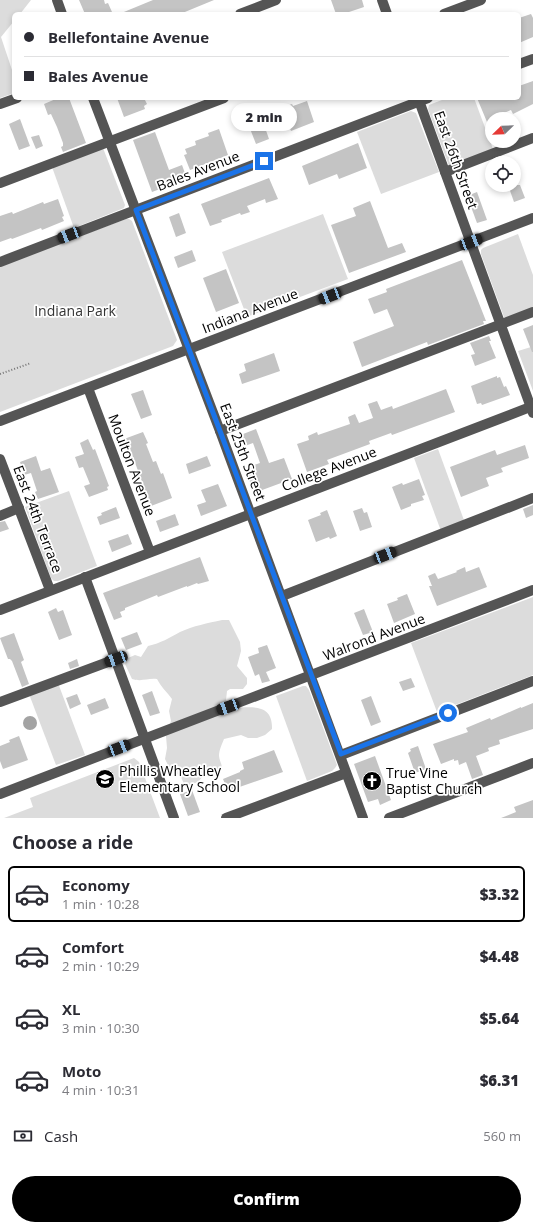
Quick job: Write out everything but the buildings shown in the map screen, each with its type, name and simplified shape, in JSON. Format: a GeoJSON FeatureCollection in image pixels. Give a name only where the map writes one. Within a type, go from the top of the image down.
{"type":"FeatureCollection","features":[{"type":"Feature","properties":{"kind":"street"},"geometry":{"type":"LineString","coordinates":[[57,0],[61,12]]}},
{"type":"Feature","properties":{"kind":"street"},"geometry":{"type":"LineString","coordinates":[[245,12],[276,0]]}},
{"type":"Feature","properties":{"kind":"street"},"geometry":{"type":"LineString","coordinates":[[382,0],[386,12]]}},
{"type":"Feature","properties":{"kind":"street"},"geometry":{"type":"LineString","coordinates":[[449,12],[481,0]]}},
{"type":"Feature","properties":{"kind":"street"},"geometry":{"type":"LineString","coordinates":[[521,63],[533,58]]}},
{"type":"Feature","properties":{"kind":"street"},"geometry":{"type":"LineString","coordinates":[[0,104],[12,100]]}},
{"type":"Feature","properties":{"kind":"street","name":"East 25th Street"},"geometry":{"type":"LineString","coordinates":[[94,100],[220,431],[364,818]]}},
{"type":"Feature","properties":{"kind":"street"},"geometry":{"type":"LineString","coordinates":[[0,184],[219,100]]}},
{"type":"Feature","properties":{"kind":"street","name":"Bales Avenue"},"geometry":{"type":"LineString","coordinates":[[0,262],[419,100]]}},
{"type":"Feature","properties":{"kind":"street","name":"East 26th Street"},"geometry":{"type":"LineString","coordinates":[[422,100],[445,172],[532,408]]}},
{"type":"Feature","properties":{"kind":"street"},"geometry":{"type":"LineString","coordinates":[[445,172],[533,138]]}},
{"type":"Feature","properties":{"kind":"street","name":"Indiana Avenue"},"geometry":{"type":"LineString","coordinates":[[0,421],[533,218]]}},
{"type":"Feature","properties":{"kind":"street"},"geometry":{"type":"LineString","coordinates":[[220,431],[533,312]]}},
{"type":"Feature","properties":{"kind":"street","name":"Moulton Avenue"},"geometry":{"type":"LineString","coordinates":[[88,388],[150,552]]}},
{"type":"Feature","properties":{"kind":"street","name":"College Avenue"},"geometry":{"type":"LineString","coordinates":[[0,610],[532,408]]}},
{"type":"Feature","properties":{"kind":"street","name":"East 24th Terrace"},"geometry":{"type":"LineString","coordinates":[[0,459],[50,590]]}},
{"type":"Feature","properties":{"kind":"street"},"geometry":{"type":"LineString","coordinates":[[282,596],[533,498]]}},
{"type":"Feature","properties":{"kind":"street"},"geometry":{"type":"LineString","coordinates":[[0,516],[19,508]]}},
{"type":"Feature","properties":{"kind":"street","name":"East 24th Terrace"},"geometry":{"type":"LineString","coordinates":[[85,577],[174,818]]}},
{"type":"Feature","properties":{"kind":"street","name":"Walrond Avenue"},"geometry":{"type":"LineString","coordinates":[[0,794],[533,590]]}},
{"type":"Feature","properties":{"kind":"street"},"geometry":{"type":"LineString","coordinates":[[0,702],[116,659]]}},
{"type":"Feature","properties":{"kind":"street"},"geometry":{"type":"LineString","coordinates":[[341,754],[533,681]]}},
{"type":"Feature","properties":{"kind":"street"},"geometry":{"type":"LineString","coordinates":[[389,818],[533,763]]}},
{"type":"Feature","properties":{"kind":"street"},"geometry":{"type":"LineString","coordinates":[[226,818],[346,773]]}},
{"type":"Feature","properties":{"kind":"path"},"geometry":{"type":"LineString","coordinates":[[0,374],[31,363]]}},
{"type":"Feature","properties":{"kind":"green space"},"geometry":{"type":"Polygon","coordinates":[[[0,0],[31,0],[22,12],[12,12],[12,23],[1,37],[12,70],[12,94],[0,98],[0,0]]]}},
{"type":"Feature","properties":{"kind":"green space"},"geometry":{"type":"Polygon","coordinates":[[[442,100],[475,100],[485,128],[485,148],[493,149],[449,166],[428,109],[429,105],[442,100]]]}},
{"type":"Feature","properties":{"kind":"green space"},"geometry":{"type":"Polygon","coordinates":[[[411,111],[416,113],[439,172],[381,194],[357,132],[411,111]]]}},
{"type":"Feature","properties":{"kind":"green space"},"geometry":{"type":"Polygon","coordinates":[[[103,148],[125,205],[124,208],[74,228],[52,167],[103,148]]]}},
{"type":"Feature","properties":{"kind":"green space"},"geometry":{"type":"Polygon","coordinates":[[[323,214],[348,279],[247,317],[222,252],[323,214]]]}},
{"type":"Feature","properties":{"kind":"green space","name":"Indiana Park"},"geometry":{"type":"Polygon","coordinates":[[[126,219],[132,221],[177,340],[173,346],[0,412],[0,266],[126,219]]]}},
{"type":"Feature","properties":{"kind":"green space"},"geometry":{"type":"Polygon","coordinates":[[[518,234],[533,275],[533,308],[507,318],[504,317],[481,254],[481,250],[518,234]]]}},
{"type":"Feature","properties":{"kind":"green space"},"geometry":{"type":"Polygon","coordinates":[[[533,340],[533,391],[518,351],[531,347],[533,340]]]}},
{"type":"Feature","properties":{"kind":"green space"},"geometry":{"type":"Polygon","coordinates":[[[438,449],[465,523],[441,531],[414,458],[438,449]]]}},
{"type":"Feature","properties":{"kind":"green space"},"geometry":{"type":"Polygon","coordinates":[[[69,491],[97,566],[58,581],[54,581],[51,578],[25,507],[69,491]]]}},
{"type":"Feature","properties":{"kind":"green space"},"geometry":{"type":"Polygon","coordinates":[[[533,597],[533,675],[437,712],[411,643],[533,597]]]}},
{"type":"Feature","properties":{"kind":"green space"},"geometry":{"type":"Polygon","coordinates":[[[222,620],[229,620],[240,642],[241,651],[237,666],[247,678],[247,684],[243,689],[230,689],[227,691],[226,700],[230,708],[251,707],[264,710],[271,720],[272,729],[265,735],[257,738],[248,738],[241,735],[224,739],[219,754],[219,759],[222,765],[221,772],[204,775],[198,782],[189,785],[184,784],[181,777],[169,767],[165,759],[167,748],[166,736],[171,721],[169,711],[172,699],[157,679],[132,679],[125,664],[128,658],[135,655],[141,657],[148,646],[161,642],[190,628],[222,620]]]}},
{"type":"Feature","properties":{"kind":"green space"},"geometry":{"type":"Polygon","coordinates":[[[58,683],[85,755],[56,765],[29,694],[58,683]]]}},
{"type":"Feature","properties":{"kind":"green space"},"geometry":{"type":"Polygon","coordinates":[[[306,686],[309,690],[337,765],[332,771],[307,781],[276,696],[306,686]]]}},
{"type":"Feature","properties":{"kind":"green space","name":"Phillis Wheatley Elementary School"},"geometry":{"type":"Polygon","coordinates":[[[134,758],[139,762],[160,818],[4,818],[33,807],[30,798],[134,758]]]}},
{"type":"Feature","properties":{"kind":"shaded area"},"geometry":{"type":"Polygon","coordinates":[[[30,716],[35,718],[37,723],[35,728],[30,730],[25,728],[23,723],[25,718],[30,716]]]}},
{"type":"Feature","properties":{"kind":"place","name":"Phillis Wheatley Elementary School"},"geometry":{"type":"Point","coordinates":[105,779]}},
{"type":"Feature","properties":{"kind":"place","name":"True Vine Baptist Church"},"geometry":{"type":"Point","coordinates":[372,781]}},
{"type":"Feature","properties":{"kind":"route"},"geometry":{"type":"LineString","coordinates":[[264,161],[136,210],[341,754],[448,713]]}}]}
